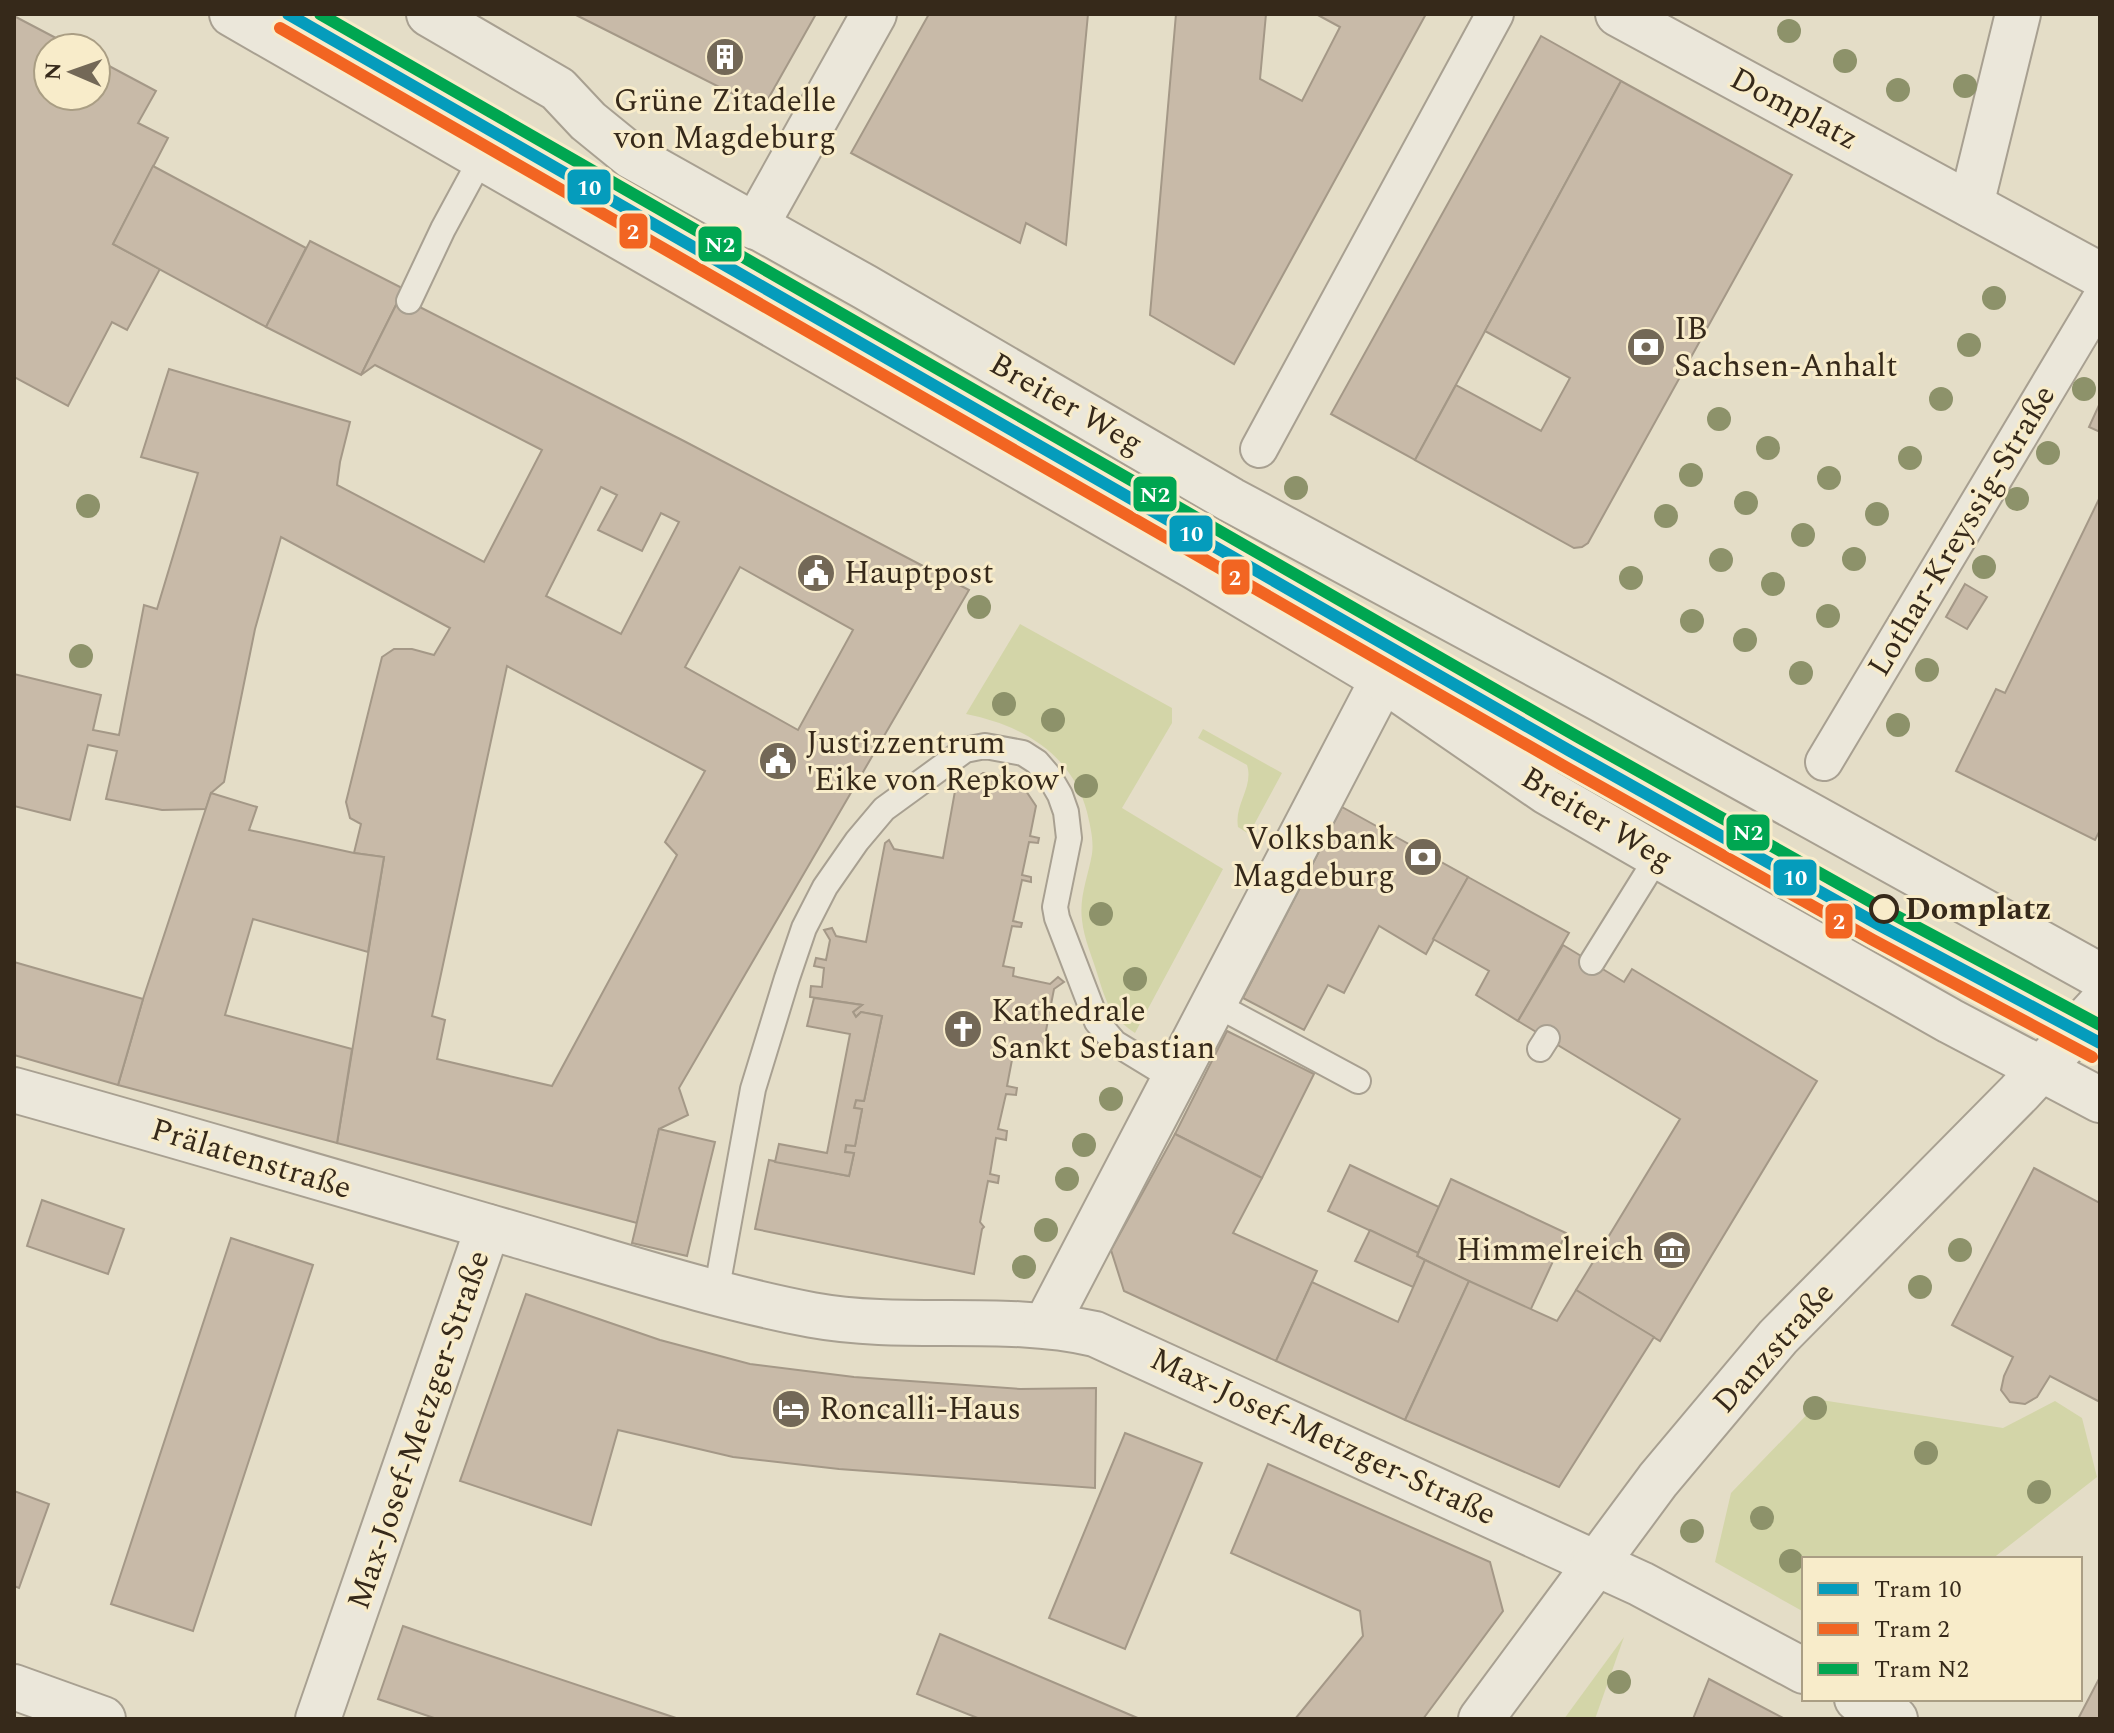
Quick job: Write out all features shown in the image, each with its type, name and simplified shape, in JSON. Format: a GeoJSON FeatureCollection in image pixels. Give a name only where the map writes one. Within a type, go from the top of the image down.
{"type":"FeatureCollection","features":[{"type":"Feature","properties":{"kind":"street","name":"Breiter Weg"},"geometry":{"type":"LineString","coordinates":[[232,14],[1195,567],[1383,679],[1547,792],[2039,1069],[2100,1100]]}},
{"type":"Feature","properties":{"kind":"street","name":"Breiter Weg"},"geometry":{"type":"LineString","coordinates":[[429,14],[558,89],[588,121],[631,156],[865,287],[1231,500],[1600,699],[2100,976]]}},
{"type":"Feature","properties":{"kind":"street"},"geometry":{"type":"LineString","coordinates":[[755,227],[874,14]]}},
{"type":"Feature","properties":{"kind":"street"},"geometry":{"type":"LineString","coordinates":[[1259,449],[1495,14]]}},
{"type":"Feature","properties":{"kind":"street","name":"Domplatz"},"geometry":{"type":"LineString","coordinates":[[1618,14],[2100,275]]}},
{"type":"Feature","properties":{"kind":"street"},"geometry":{"type":"LineString","coordinates":[[1971,205],[2018,14]]}},
{"type":"Feature","properties":{"kind":"street","name":"Lothar-Kreyssig-Straße"},"geometry":{"type":"LineString","coordinates":[[1824,762],[2100,300]]}},
{"type":"Feature","properties":{"kind":"street"},"geometry":{"type":"LineString","coordinates":[[1046,1325],[1383,679]]}},
{"type":"Feature","properties":{"kind":"street","name":"Danzstraße"},"geometry":{"type":"LineString","coordinates":[[1481,1719],[1658,1480],[1778,1337],[2019,1093],[2100,1005]]}},
{"type":"Feature","properties":{"kind":"street","name":"Prälatenstraße"},"geometry":{"type":"LineString","coordinates":[[14,1090],[488,1227]]}},
{"type":"Feature","properties":{"kind":"street","name":"Max-Josef-Metzger-Straße"},"geometry":{"type":"LineString","coordinates":[[318,1719],[488,1227],[716,1293],[814,1315],[849,1320],[1046,1325],[1112,1340],[1641,1584],[1802,1670]]}},
{"type":"Feature","properties":{"kind":"street"},"geometry":{"type":"LineString","coordinates":[[14,1687],[103,1719]]}},
{"type":"Feature","properties":{"kind":"street"},"geometry":{"type":"LineString","coordinates":[[1861,1701],[1895,1719]]}},
{"type":"Feature","properties":{"kind":"lane"},"geometry":{"type":"LineString","coordinates":[[409,301],[482,157]]}},
{"type":"Feature","properties":{"kind":"lane"},"geometry":{"type":"LineString","coordinates":[[716,1293],[753,1089],[782,990],[814,908],[857,841],[884,809],[965,750],[985,746],[1012,749],[1030,757],[1049,776],[1060,795],[1069,838],[1055,907],[1092,1013],[1115,1043],[1174,1079]]}},
{"type":"Feature","properties":{"kind":"lane"},"geometry":{"type":"LineString","coordinates":[[1592,962],[1658,856]]}},
{"type":"Feature","properties":{"kind":"lane"},"geometry":{"type":"LineString","coordinates":[[1213,1003],[1358,1081]]}},
{"type":"Feature","properties":{"kind":"green space"},"geometry":{"type":"Polygon","coordinates":[[[1020,624],[1172,708],[1172,723],[1122,808],[1223,869],[1135,1033],[1119,1020],[1110,1007],[1084,934],[1082,903],[1092,843],[1080,792],[1070,774],[1042,745],[1006,726],[966,714],[1020,624]]]}},
{"type":"Feature","properties":{"kind":"green space"},"geometry":{"type":"Polygon","coordinates":[[[1203,729],[1282,773],[1249,834],[1238,827],[1239,811],[1248,781],[1247,765],[1198,738],[1203,729]]]}},
{"type":"Feature","properties":{"kind":"green space"},"geometry":{"type":"Polygon","coordinates":[[[1821,1400],[2003,1428],[2055,1401],[2082,1418],[2097,1477],[1995,1557],[1802,1557],[1802,1611],[1715,1562],[1731,1493],[1821,1400]]]}},
{"type":"Feature","properties":{"kind":"green space"},"geometry":{"type":"Polygon","coordinates":[[[1624,1637],[1595,1719],[1564,1719],[1624,1637]]]}},
{"type":"Feature","properties":{"kind":"building","name":"Grüne Zitadelle von Magdeburg"},"geometry":{"type":"Polygon","coordinates":[[[574,14],[816,14],[768,99],[749,102],[574,14]]]}},
{"type":"Feature","properties":{"kind":"building"},"geometry":{"type":"Polygon","coordinates":[[[929,14],[1088,14],[1066,245],[1026,223],[1020,243],[851,153],[929,14]]]}},
{"type":"Feature","properties":{"kind":"building"},"geometry":{"type":"Polygon","coordinates":[[[1176,14],[1266,14],[1260,79],[1302,101],[1340,27],[1316,14],[1426,14],[1234,364],[1150,315],[1176,14]]]}},
{"type":"Feature","properties":{"kind":"building"},"geometry":{"type":"Polygon","coordinates":[[[14,16],[44,32],[32,32],[32,112],[112,112],[112,68],[156,91],[138,123],[168,138],[113,244],[160,269],[127,330],[112,322],[68,406],[14,377],[14,16]]]}},
{"type":"Feature","properties":{"kind":"building"},"geometry":{"type":"Polygon","coordinates":[[[1541,36],[1621,81],[1415,460],[1331,414],[1541,36]]]}},
{"type":"Feature","properties":{"kind":"building"},"geometry":{"type":"Polygon","coordinates":[[[1621,81],[1792,175],[1588,543],[1574,548],[1415,460],[1456,385],[1541,431],[1570,378],[1485,331],[1621,81]]]}},
{"type":"Feature","properties":{"kind":"building"},"geometry":{"type":"Polygon","coordinates":[[[153,166],[306,248],[266,327],[113,244],[153,166]]]}},
{"type":"Feature","properties":{"kind":"building"},"geometry":{"type":"Polygon","coordinates":[[[310,241],[404,289],[361,375],[266,327],[310,241]]]}},
{"type":"Feature","properties":{"kind":"building","name":"Justizzentrum 'Eike von Repkow'"},"geometry":{"type":"Polygon","coordinates":[[[400,297],[969,590],[679,1088],[688,1115],[659,1129],[637,1223],[337,1143],[384,857],[354,853],[361,824],[350,818],[346,802],[382,657],[394,649],[412,649],[434,655],[450,628],[281,537],[255,629],[224,782],[211,793],[206,809],[162,810],[106,799],[117,751],[88,745],[70,820],[14,806],[14,674],[101,695],[93,730],[119,735],[144,605],[157,609],[198,473],[141,457],[169,369],[350,422],[337,485],[484,562],[542,450],[375,365],[361,375],[400,297]],[[601,487],[546,596],[621,634],[679,522],[661,513],[642,551],[598,530],[617,495],[601,487]],[[740,567],[685,667],[798,730],[853,630],[740,567]],[[507,666],[432,1016],[445,1020],[437,1059],[552,1086],[677,855],[665,842],[705,771],[507,666]]]}},
{"type":"Feature","properties":{"kind":"building"},"geometry":{"type":"Polygon","coordinates":[[[2100,403],[2100,432],[2089,427],[2100,403]]]}},
{"type":"Feature","properties":{"kind":"building"},"geometry":{"type":"Polygon","coordinates":[[[2100,497],[2100,830],[2095,840],[1956,771],[1996,689],[2005,693],[2100,497]]]}},
{"type":"Feature","properties":{"kind":"building"},"geometry":{"type":"Polygon","coordinates":[[[1965,584],[1987,597],[1967,629],[1946,617],[1965,584]]]}},
{"type":"Feature","properties":{"kind":"building","name":"Kathedrale Sankt Sebastian"},"geometry":{"type":"Polygon","coordinates":[[[983,773],[1018,779],[1036,806],[1030,836],[1039,838],[1038,843],[1029,842],[1022,875],[1031,877],[1031,882],[1022,880],[1013,921],[1022,923],[1021,927],[1012,926],[1003,966],[1014,968],[1013,976],[1050,984],[1058,977],[1064,982],[1054,989],[1044,1041],[1049,1054],[1042,1057],[1039,1048],[1015,1044],[1007,1086],[1017,1088],[1016,1095],[1006,1094],[998,1129],[1007,1131],[1006,1140],[996,1138],[990,1174],[999,1176],[998,1183],[988,1181],[980,1222],[984,1227],[974,1274],[755,1229],[769,1160],[849,1176],[854,1153],[845,1152],[846,1145],[855,1146],[862,1109],[854,1108],[856,1100],[864,1101],[882,1016],[861,1012],[856,1017],[853,1012],[862,1005],[810,997],[811,986],[822,987],[824,968],[814,966],[816,958],[826,960],[830,940],[824,930],[832,928],[836,936],[866,942],[885,843],[889,840],[894,849],[943,858],[955,791],[983,773]]]}},
{"type":"Feature","properties":{"kind":"building"},"geometry":{"type":"Polygon","coordinates":[[[211,793],[257,807],[249,830],[384,857],[368,952],[253,919],[225,1015],[352,1049],[337,1143],[118,1085],[211,793]]]}},
{"type":"Feature","properties":{"kind":"building"},"geometry":{"type":"Polygon","coordinates":[[[1342,807],[1468,877],[1426,954],[1379,926],[1344,993],[1328,985],[1304,1030],[1243,998],[1342,807]]]}},
{"type":"Feature","properties":{"kind":"building"},"geometry":{"type":"Polygon","coordinates":[[[1468,877],[1569,933],[1518,1021],[1476,995],[1489,971],[1433,939],[1468,877]]]}},
{"type":"Feature","properties":{"kind":"building"},"geometry":{"type":"Polygon","coordinates":[[[1563,945],[1624,982],[1632,969],[1817,1081],[1660,1341],[1576,1290],[1680,1119],[1518,1021],[1563,945]]]}},
{"type":"Feature","properties":{"kind":"building"},"geometry":{"type":"Polygon","coordinates":[[[14,962],[143,999],[118,1085],[14,1055],[14,962]]]}},
{"type":"Feature","properties":{"kind":"building"},"geometry":{"type":"Polygon","coordinates":[[[814,998],[862,1005],[853,1012],[856,1017],[861,1012],[882,1016],[864,1101],[856,1100],[854,1108],[862,1109],[855,1146],[846,1145],[845,1152],[854,1153],[849,1176],[775,1162],[779,1144],[827,1153],[850,1034],[807,1026],[814,998]]]}},
{"type":"Feature","properties":{"kind":"building"},"geometry":{"type":"Polygon","coordinates":[[[1227,1031],[1314,1074],[1262,1178],[1175,1134],[1227,1031]]]}},
{"type":"Feature","properties":{"kind":"building"},"geometry":{"type":"Polygon","coordinates":[[[659,1129],[715,1142],[687,1256],[632,1243],[659,1129]]]}},
{"type":"Feature","properties":{"kind":"building"},"geometry":{"type":"Polygon","coordinates":[[[1175,1134],[1262,1178],[1233,1233],[1317,1271],[1276,1361],[1124,1291],[1111,1250],[1175,1134]]]}},
{"type":"Feature","properties":{"kind":"building"},"geometry":{"type":"Polygon","coordinates":[[[1350,1165],[1439,1207],[1418,1253],[1328,1211],[1350,1165]]]}},
{"type":"Feature","properties":{"kind":"building"},"geometry":{"type":"Polygon","coordinates":[[[2034,1168],[2100,1203],[2100,1402],[2050,1376],[2037,1397],[2025,1404],[2010,1402],[2001,1390],[2013,1357],[1952,1325],[2034,1168]]]}},
{"type":"Feature","properties":{"kind":"building"},"geometry":{"type":"Polygon","coordinates":[[[1451,1179],[1566,1233],[1530,1311],[1417,1256],[1451,1179]]]}},
{"type":"Feature","properties":{"kind":"building"},"geometry":{"type":"Polygon","coordinates":[[[42,1200],[124,1229],[108,1274],[27,1246],[42,1200]]]}},
{"type":"Feature","properties":{"kind":"building"},"geometry":{"type":"Polygon","coordinates":[[[1370,1230],[1418,1253],[1417,1256],[1425,1260],[1413,1287],[1355,1261],[1370,1230]]]}},
{"type":"Feature","properties":{"kind":"building"},"geometry":{"type":"Polygon","coordinates":[[[231,1238],[313,1265],[193,1631],[111,1604],[231,1238]]]}},
{"type":"Feature","properties":{"kind":"building"},"geometry":{"type":"Polygon","coordinates":[[[1425,1260],[1469,1281],[1405,1420],[1276,1361],[1312,1282],[1398,1322],[1425,1260]]]}},
{"type":"Feature","properties":{"kind":"building"},"geometry":{"type":"Polygon","coordinates":[[[1469,1281],[1557,1321],[1576,1290],[1654,1337],[1559,1487],[1405,1420],[1469,1281]]]}},
{"type":"Feature","properties":{"kind":"building","name":"Roncalli-Haus"},"geometry":{"type":"Polygon","coordinates":[[[526,1294],[660,1340],[750,1364],[854,1377],[1020,1389],[1096,1388],[1095,1488],[839,1469],[733,1457],[618,1430],[591,1525],[460,1481],[526,1294]]]}},
{"type":"Feature","properties":{"kind":"building"},"geometry":{"type":"Polygon","coordinates":[[[1125,1433],[1202,1463],[1125,1649],[1049,1618],[1125,1433]]]}},
{"type":"Feature","properties":{"kind":"building"},"geometry":{"type":"Polygon","coordinates":[[[1268,1464],[1490,1562],[1503,1611],[1423,1719],[1295,1719],[1363,1636],[1360,1611],[1231,1553],[1268,1464]]]}},
{"type":"Feature","properties":{"kind":"building"},"geometry":{"type":"Polygon","coordinates":[[[14,1491],[49,1504],[19,1588],[14,1586],[14,1491]]]}},
{"type":"Feature","properties":{"kind":"building"},"geometry":{"type":"Polygon","coordinates":[[[403,1626],[679,1719],[437,1719],[378,1699],[403,1626]]]}},
{"type":"Feature","properties":{"kind":"building"},"geometry":{"type":"Polygon","coordinates":[[[940,1634],[1140,1719],[980,1719],[917,1694],[940,1634]]]}},
{"type":"Feature","properties":{"kind":"building"},"geometry":{"type":"Polygon","coordinates":[[[2100,1677],[2100,1719],[2078,1719],[2100,1677]]]}},
{"type":"Feature","properties":{"kind":"building"},"geometry":{"type":"Polygon","coordinates":[[[1709,1679],[1785,1719],[1693,1719],[1709,1679]]]}},
{"type":"Feature","properties":{"kind":"tram line","name":"10"},"geometry":{"type":"LineString","coordinates":[[288,14],[1570,751],[1881,926],[2100,1043]]}},
{"type":"Feature","properties":{"kind":"tram line","name":"N2"},"geometry":{"type":"LineString","coordinates":[[320,14],[1578,737],[1889,912],[2100,1025]]}},
{"type":"Feature","properties":{"kind":"tram line","name":"2"},"geometry":{"type":"LineString","coordinates":[[280,28],[1562,765],[1873,940],[2092,1057]]}},
{"type":"Feature","properties":{"kind":"place","name":"Grüne Zitadelle von Magdeburg"},"geometry":{"type":"Point","coordinates":[725,57]}},
{"type":"Feature","properties":{"kind":"place","name":"IB Sachsen-Anhalt"},"geometry":{"type":"Point","coordinates":[1646,347]}},
{"type":"Feature","properties":{"kind":"place","name":"Hauptpost"},"geometry":{"type":"Point","coordinates":[816,573]}},
{"type":"Feature","properties":{"kind":"place","name":"Justizzentrum 'Eike von Repkow'"},"geometry":{"type":"Point","coordinates":[778,761]}},
{"type":"Feature","properties":{"kind":"place","name":"Volksbank Magdeburg"},"geometry":{"type":"Point","coordinates":[1423,857]}},
{"type":"Feature","properties":{"kind":"place","name":"Domplatz"},"geometry":{"type":"Point","coordinates":[1884,909]}},
{"type":"Feature","properties":{"kind":"place","name":"Kathedrale Sankt Sebastian"},"geometry":{"type":"Point","coordinates":[963,1029]}},
{"type":"Feature","properties":{"kind":"place","name":"Himmelreich"},"geometry":{"type":"Point","coordinates":[1672,1250]}},
{"type":"Feature","properties":{"kind":"place","name":"Roncalli-Haus"},"geometry":{"type":"Point","coordinates":[791,1409]}}]}
